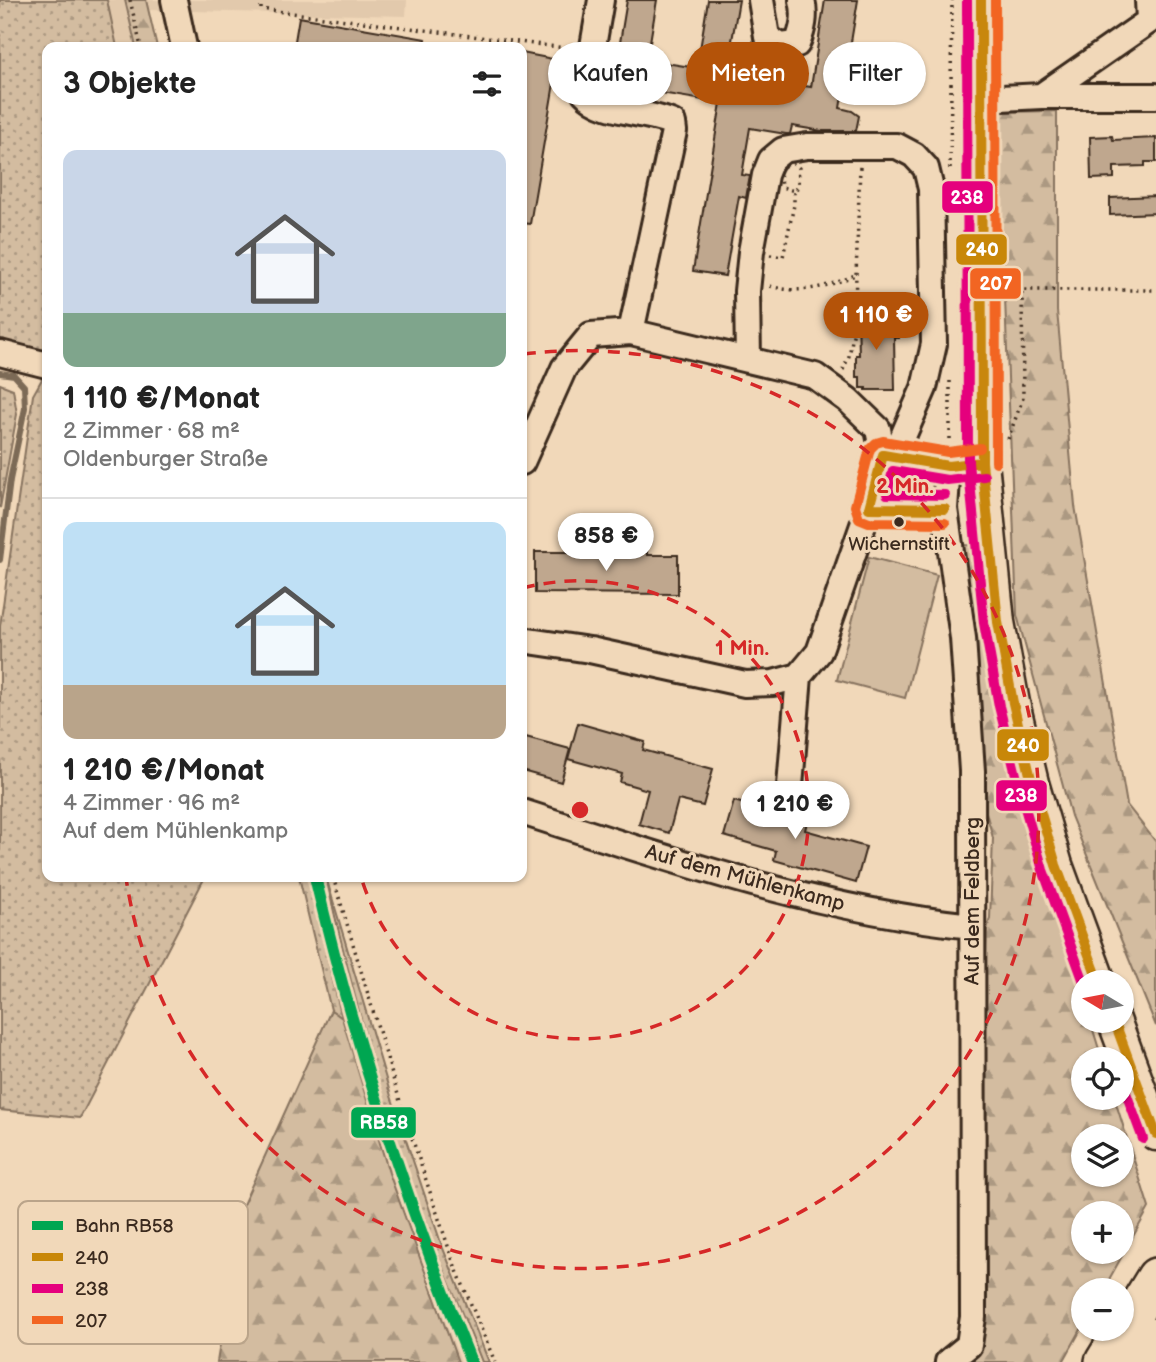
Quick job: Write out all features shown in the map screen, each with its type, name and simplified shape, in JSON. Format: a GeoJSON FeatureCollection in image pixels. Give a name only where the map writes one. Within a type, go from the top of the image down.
{"type":"FeatureCollection","features":[{"type":"Feature","properties":{"kind":"highway"},"geometry":{"type":"LineString","coordinates":[[1104,1362],[1150,1286]]}},
{"type":"Feature","properties":{"kind":"highway"},"geometry":{"type":"LineString","coordinates":[[1142,1362],[1156,1338]]}},
{"type":"Feature","properties":{"kind":"main road"},"geometry":{"type":"LineString","coordinates":[[981,0],[982,462],[998,622],[1013,703],[1056,864],[1095,970]]}},
{"type":"Feature","properties":{"kind":"main road"},"geometry":{"type":"LineString","coordinates":[[1119,1033],[1156,1134]]}},
{"type":"Feature","properties":{"kind":"street"},"geometry":{"type":"LineString","coordinates":[[174,0],[183,42]]}},
{"type":"Feature","properties":{"kind":"street"},"geometry":{"type":"LineString","coordinates":[[601,0],[585,93],[594,103],[661,117],[673,123],[674,131],[631,332]]}},
{"type":"Feature","properties":{"kind":"street"},"geometry":{"type":"LineString","coordinates":[[761,0],[767,37],[780,46],[797,44],[803,28],[802,0]]}},
{"type":"Feature","properties":{"kind":"street"},"geometry":{"type":"LineString","coordinates":[[1041,96],[1149,21],[1148,0]]}},
{"type":"Feature","properties":{"kind":"street"},"geometry":{"type":"LineString","coordinates":[[981,99],[1156,96]]}},
{"type":"Feature","properties":{"kind":"street"},"geometry":{"type":"LineString","coordinates":[[527,641],[590,650],[746,684],[773,683],[799,676],[819,652],[889,456],[924,388],[934,344],[932,189],[926,168],[914,155],[897,146],[807,146],[783,150],[771,160],[765,175],[750,264],[748,360]]}},
{"type":"Feature","properties":{"kind":"street"},"geometry":{"type":"LineString","coordinates":[[527,451],[564,368],[591,335],[631,332],[815,376],[833,387],[877,429],[889,456]]}},
{"type":"Feature","properties":{"kind":"street"},"geometry":{"type":"LineString","coordinates":[[0,353],[42,364]]}},
{"type":"Feature","properties":{"kind":"street"},"geometry":{"type":"LineString","coordinates":[[889,456],[948,466],[982,462]]}},
{"type":"Feature","properties":{"kind":"street","name":"Auf dem Feldberg"},"geometry":{"type":"LineString","coordinates":[[948,466],[945,509],[962,638],[972,771],[973,1317],[969,1345],[948,1362]]}},
{"type":"Feature","properties":{"kind":"street"},"geometry":{"type":"LineString","coordinates":[[869,508],[945,509]]}},
{"type":"Feature","properties":{"kind":"street"},"geometry":{"type":"LineString","coordinates":[[790,786],[799,676]]}},
{"type":"Feature","properties":{"kind":"street","name":"Auf dem Mühlenkamp"},"geometry":{"type":"LineString","coordinates":[[527,814],[659,856],[820,901],[972,926]]}},
{"type":"Feature","properties":{"kind":"path"},"geometry":{"type":"LineString","coordinates":[[130,0],[140,42]]}},
{"type":"Feature","properties":{"kind":"path"},"geometry":{"type":"LineString","coordinates":[[261,0],[261,9],[515,42]]}},
{"type":"Feature","properties":{"kind":"path"},"geometry":{"type":"LineString","coordinates":[[527,44],[548,46]]}},
{"type":"Feature","properties":{"kind":"path"},"geometry":{"type":"LineString","coordinates":[[833,387],[849,356],[854,330],[860,146]]}},
{"type":"Feature","properties":{"kind":"path"},"geometry":{"type":"LineString","coordinates":[[750,264],[783,257],[794,205],[794,191],[798,187],[799,168],[792,162],[786,162],[782,166],[780,182],[782,187],[794,191]]}},
{"type":"Feature","properties":{"kind":"path"},"geometry":{"type":"LineString","coordinates":[[750,264],[784,290],[804,291],[855,275]]}},
{"type":"Feature","properties":{"kind":"path"},"geometry":{"type":"LineString","coordinates":[[1007,442],[1024,398],[1022,290],[1156,290]]}},
{"type":"Feature","properties":{"kind":"path"},"geometry":{"type":"LineString","coordinates":[[334,882],[402,1108],[453,1261],[495,1362]]}},
{"type":"Feature","properties":{"kind":"shaded area"},"geometry":{"type":"Polygon","coordinates":[[[107,0],[125,0],[135,42],[116,42],[107,0]]]}},
{"type":"Feature","properties":{"kind":"shaded area"},"geometry":{"type":"Polygon","coordinates":[[[146,0],[407,0],[406,16],[148,10],[146,0]]]}},
{"type":"Feature","properties":{"kind":"shaded area"},"geometry":{"type":"Polygon","coordinates":[[[308,882],[327,882],[340,942],[385,1100],[435,1248],[482,1362],[458,1362],[389,1173],[342,1018],[308,882]]]}},
{"type":"Feature","properties":{"kind":"green space"},"geometry":{"type":"Polygon","coordinates":[[[0,0],[107,0],[116,42],[42,42],[42,356],[0,343],[0,0]]]}},
{"type":"Feature","properties":{"kind":"green space"},"geometry":{"type":"Polygon","coordinates":[[[125,0],[146,0],[156,42],[135,42],[125,0]]]}},
{"type":"Feature","properties":{"kind":"green space"},"geometry":{"type":"Polygon","coordinates":[[[1057,111],[1057,311],[1075,506],[1127,805],[1156,842],[1156,1026],[1071,816],[1017,615],[998,112],[1057,111]]]}},
{"type":"Feature","properties":{"kind":"green space"},"geometry":{"type":"Polygon","coordinates":[[[42,379],[42,882],[202,882],[80,1118],[0,1110],[0,626],[33,395],[42,379]]]}},
{"type":"Feature","properties":{"kind":"green space"},"geometry":{"type":"Polygon","coordinates":[[[0,384],[13,389],[17,414],[0,508],[0,384]]]}},
{"type":"Feature","properties":{"kind":"green space"},"geometry":{"type":"Polygon","coordinates":[[[963,545],[978,546],[1011,769],[1074,970],[1071,970],[1071,1033],[1094,1033],[1098,1047],[1071,1047],[1071,1110],[1118,1110],[1123,1124],[1071,1124],[1071,1187],[1134,1187],[1134,1160],[1149,1208],[1134,1235],[1134,1201],[1071,1201],[1071,1264],[1118,1264],[1110,1278],[1071,1278],[1071,1341],[1075,1341],[1063,1362],[971,1362],[976,1357],[984,1307],[983,1027],[993,838],[980,790],[963,545]]]}},
{"type":"Feature","properties":{"kind":"green space"},"geometry":{"type":"Polygon","coordinates":[[[869,557],[937,575],[905,698],[837,680],[869,557]]]}},
{"type":"Feature","properties":{"kind":"green space"},"geometry":{"type":"Polygon","coordinates":[[[300,882],[308,882],[342,1018],[331,1010],[300,882]]]}},
{"type":"Feature","properties":{"kind":"green space"},"geometry":{"type":"Polygon","coordinates":[[[327,882],[391,1096],[442,1246],[489,1362],[482,1362],[419,1204],[388,1112],[348,971],[327,882]]]}},
{"type":"Feature","properties":{"kind":"green space"},"geometry":{"type":"Polygon","coordinates":[[[331,1010],[342,1018],[389,1173],[458,1362],[217,1362],[220,1344],[248,1344],[248,1201],[245,1201],[331,1010]]]}},
{"type":"Feature","properties":{"kind":"building"},"geometry":{"type":"Polygon","coordinates":[[[627,0],[657,0],[650,42],[620,42],[627,0]]]}},
{"type":"Feature","properties":{"kind":"building"},"geometry":{"type":"Polygon","coordinates":[[[708,0],[739,0],[732,42],[701,42],[708,0]]]}},
{"type":"Feature","properties":{"kind":"building"},"geometry":{"type":"Polygon","coordinates":[[[825,0],[858,0],[851,42],[823,42],[823,105],[840,105],[840,108],[859,116],[856,131],[822,131],[792,126],[790,134],[786,134],[750,128],[742,175],[750,176],[746,198],[739,196],[725,276],[693,271],[721,105],[809,105],[809,87],[825,0]]]}},
{"type":"Feature","properties":{"kind":"building"},"geometry":{"type":"Polygon","coordinates":[[[299,17],[426,39],[426,42],[295,42],[299,17]]]}},
{"type":"Feature","properties":{"kind":"building"},"geometry":{"type":"Polygon","coordinates":[[[527,54],[548,58],[548,105],[550,105],[530,224],[527,224],[527,54]]]}},
{"type":"Feature","properties":{"kind":"building"},"geometry":{"type":"Polygon","coordinates":[[[672,64],[686,66],[686,97],[672,95],[672,64]]]}},
{"type":"Feature","properties":{"kind":"building"},"geometry":{"type":"Polygon","coordinates":[[[1112,136],[1113,140],[1156,138],[1156,162],[1145,162],[1145,166],[1114,167],[1114,178],[1091,179],[1090,137],[1112,136]]]}},
{"type":"Feature","properties":{"kind":"building"},"geometry":{"type":"Polygon","coordinates":[[[1156,196],[1156,213],[1110,215],[1110,198],[1156,196]]]}},
{"type":"Feature","properties":{"kind":"building"},"geometry":{"type":"Polygon","coordinates":[[[858,312],[882,312],[883,320],[898,320],[899,338],[894,338],[895,390],[860,388],[860,377],[856,377],[856,355],[859,355],[858,312]]]}},
{"type":"Feature","properties":{"kind":"building"},"geometry":{"type":"Polygon","coordinates":[[[535,552],[647,552],[647,555],[678,555],[678,594],[535,593],[535,552]]]}},
{"type":"Feature","properties":{"kind":"building"},"geometry":{"type":"Polygon","coordinates":[[[578,723],[645,742],[643,750],[713,769],[703,806],[678,800],[669,833],[639,824],[648,790],[620,782],[622,774],[568,759],[578,723]]]}},
{"type":"Feature","properties":{"kind":"building"},"geometry":{"type":"Polygon","coordinates":[[[527,737],[570,749],[561,782],[527,772],[527,737]]]}},
{"type":"Feature","properties":{"kind":"building"},"geometry":{"type":"Polygon","coordinates":[[[734,801],[783,815],[785,807],[809,814],[805,830],[866,847],[856,883],[774,860],[776,851],[724,836],[734,801]]]}},
{"type":"Feature","properties":{"kind":"waterway"},"geometry":{"type":"LineString","coordinates":[[0,373],[14,375],[24,386],[25,408],[10,480],[0,560]]}},
{"type":"Feature","properties":{"kind":"rail line","name":"RB58"},"geometry":{"type":"LineString","coordinates":[[316,882],[347,1001],[384,1122],[425,1243],[471,1362]]}},
{"type":"Feature","properties":{"kind":"transit line","name":"238"},"geometry":{"type":"LineString","coordinates":[[967,0],[968,462],[984,623],[999,706],[1019,787],[1043,870],[1080,970]]}},
{"type":"Feature","properties":{"kind":"transit line","name":"240"},"geometry":{"type":"LineString","coordinates":[[981,0],[982,462],[998,622],[1032,783],[1056,865],[1095,970]]}},
{"type":"Feature","properties":{"kind":"transit line","name":"207"},"geometry":{"type":"LineString","coordinates":[[995,0],[996,462]]}},
{"type":"Feature","properties":{"kind":"transit line","name":"207"},"geometry":{"type":"LineString","coordinates":[[945,523],[869,522],[859,518],[855,506],[870,449],[883,441],[948,452],[980,448]]}},
{"type":"Feature","properties":{"kind":"transit line","name":"240"},"geometry":{"type":"LineString","coordinates":[[945,509],[869,508],[883,455],[948,466],[982,462]]}},
{"type":"Feature","properties":{"kind":"transit line","name":"238"},"geometry":{"type":"LineString","coordinates":[[945,495],[887,494],[893,471],[947,480],[984,476]]}},
{"type":"Feature","properties":{"kind":"transit line","name":"240"},"geometry":{"type":"LineString","coordinates":[[1119,1033],[1156,1134]]}},
{"type":"Feature","properties":{"kind":"transit line","name":"238"},"geometry":{"type":"LineString","coordinates":[[1132,1110],[1143,1139]]}},
{"type":"Feature","properties":{"kind":"place","name":"Wichernstift"},"geometry":{"type":"Point","coordinates":[899,522]}}]}
